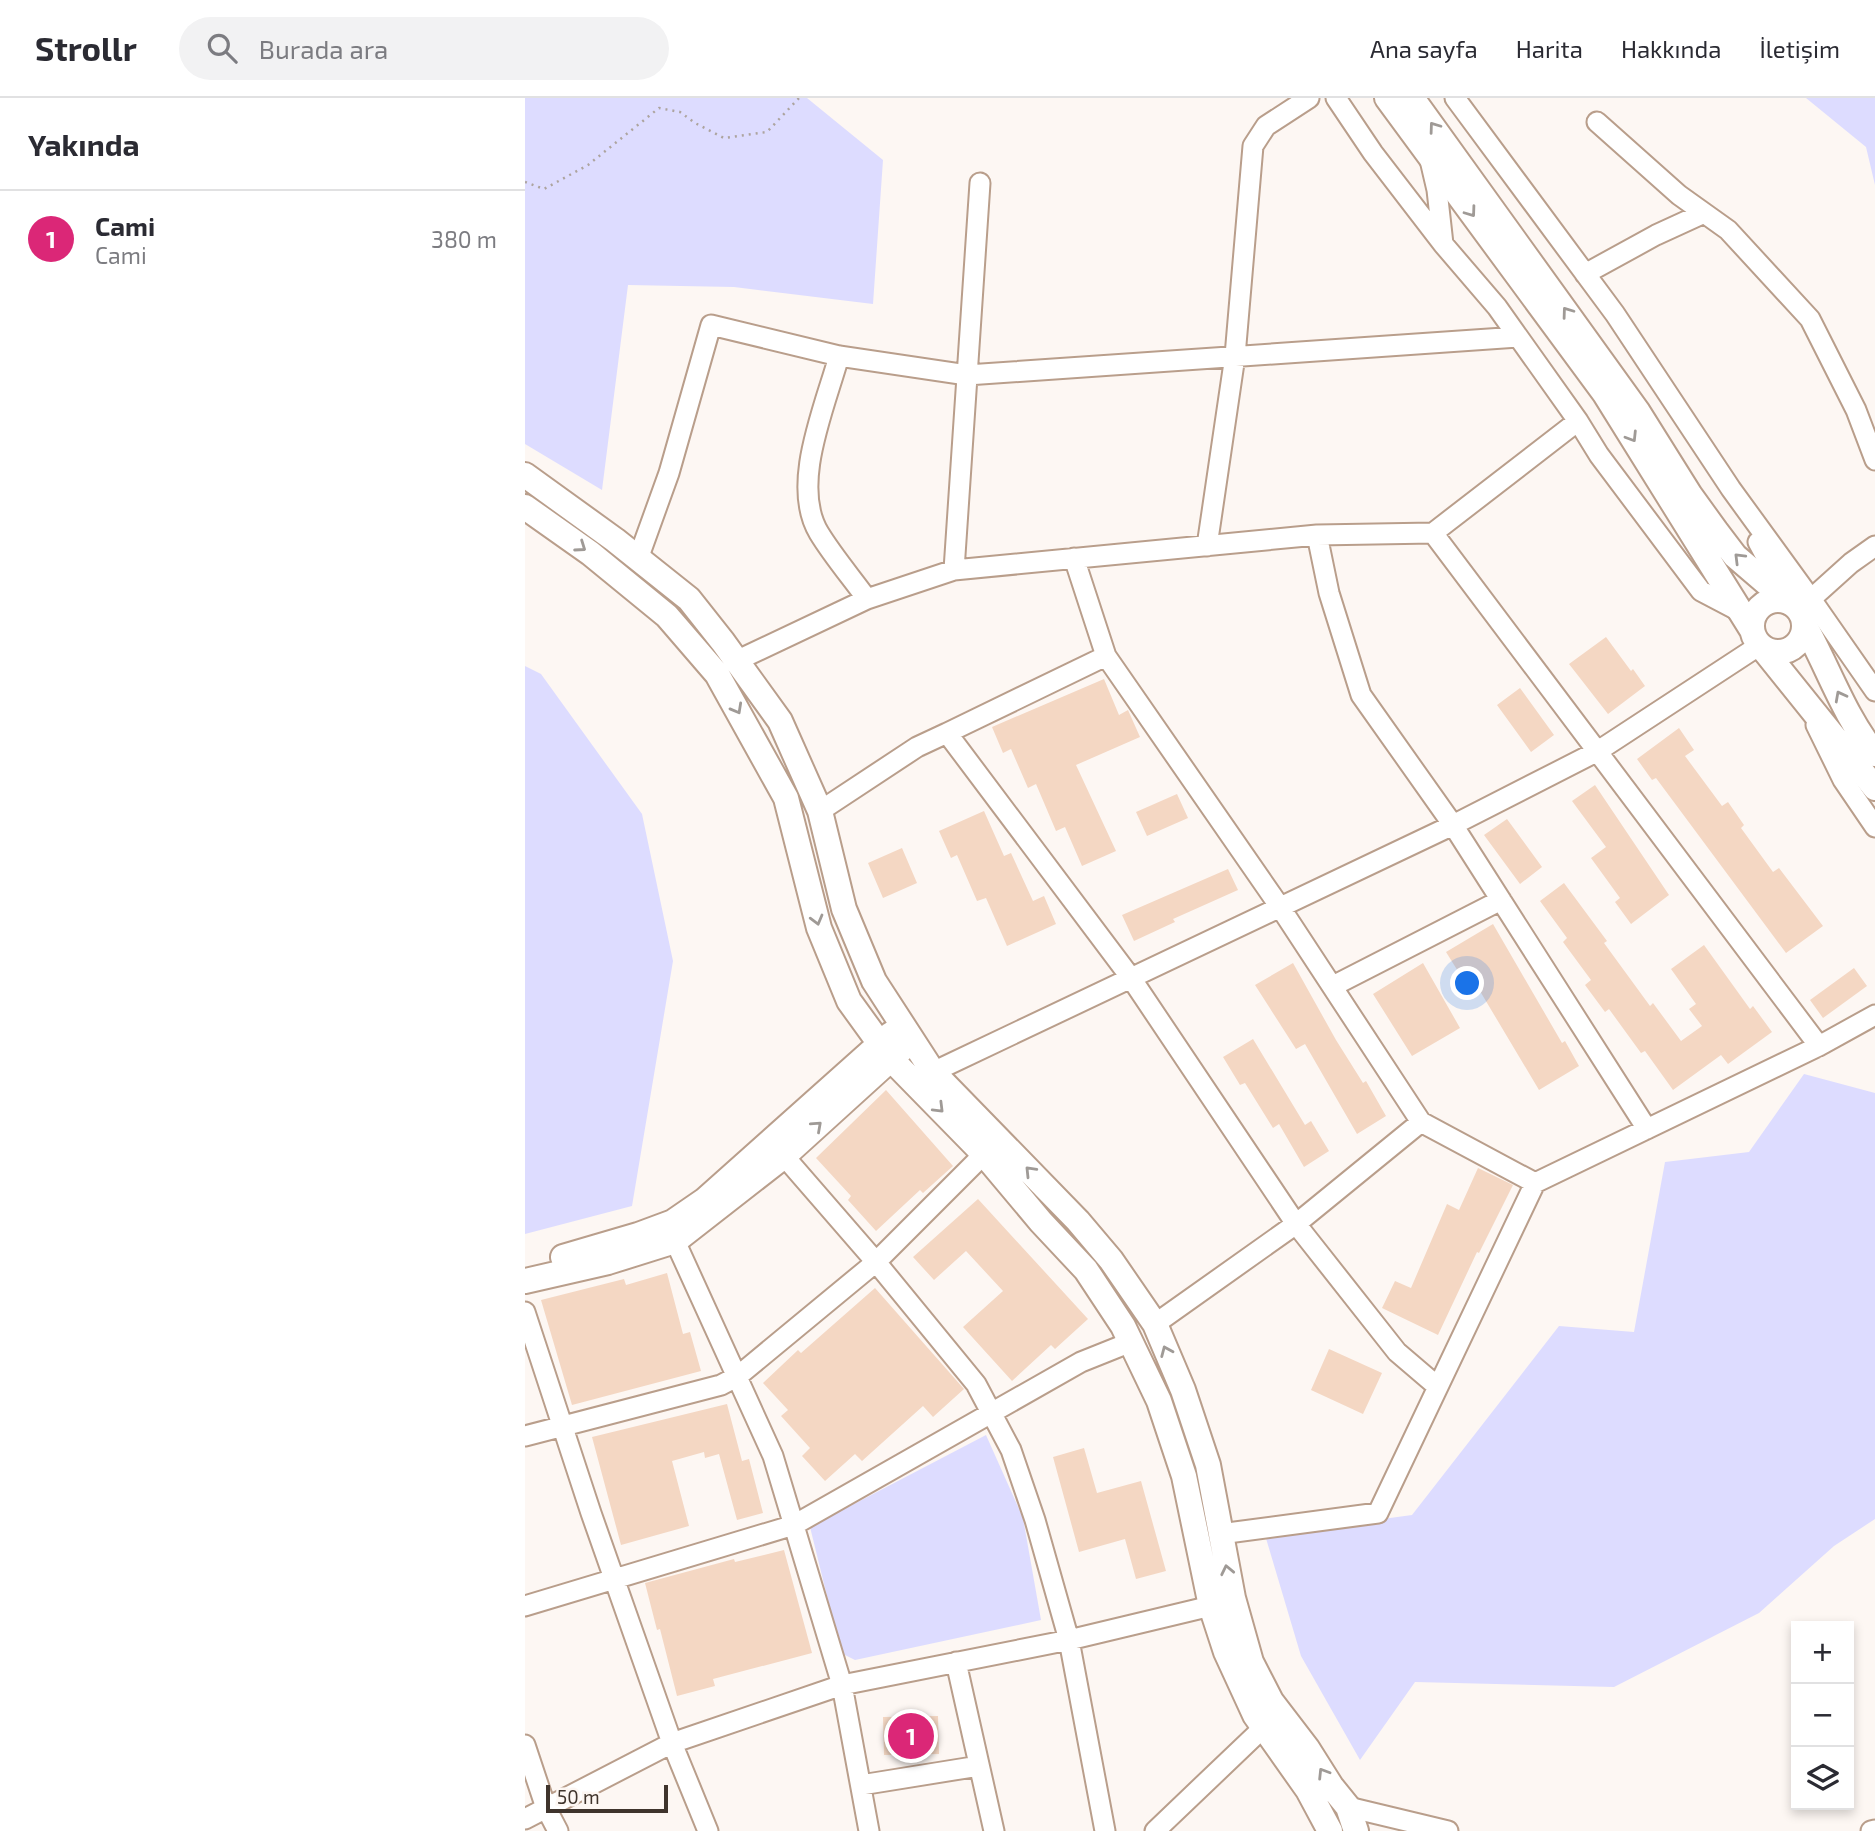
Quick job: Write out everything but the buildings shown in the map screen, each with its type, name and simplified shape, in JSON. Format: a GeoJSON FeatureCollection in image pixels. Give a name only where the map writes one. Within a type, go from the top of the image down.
{"type":"FeatureCollection","features":[{"type":"Feature","properties":{"kind":"street"},"geometry":{"type":"LineString","coordinates":[[1207,546],[1235,356],[1253,146],[1266,126],[1309,98]]}},
{"type":"Feature","properties":{"kind":"street"},"geometry":{"type":"LineString","coordinates":[[1336,98],[1373,153],[1443,244],[1497,307],[1599,455],[1701,592],[1751,629],[1776,653],[1785,652],[1800,641],[1801,609],[1875,545]]}},
{"type":"Feature","properties":{"kind":"street"},"geometry":{"type":"LineString","coordinates":[[1387,98],[1605,394],[1751,629],[1875,788]]}},
{"type":"Feature","properties":{"kind":"street"},"geometry":{"type":"LineString","coordinates":[[1412,98],[1638,412],[1690,495],[1735,556],[1801,609],[1872,687]]}},
{"type":"Feature","properties":{"kind":"street"},"geometry":{"type":"LineString","coordinates":[[1455,98],[1615,314],[1731,489],[1801,609],[1847,709],[1865,743],[1875,754]]}},
{"type":"Feature","properties":{"kind":"street"},"geometry":{"type":"LineString","coordinates":[[1597,122],[1679,195],[1728,229],[1810,319],[1856,410],[1875,460]]}},
{"type":"Feature","properties":{"kind":"street"},"geometry":{"type":"LineString","coordinates":[[1429,156],[1437,190],[1443,244]]}},
{"type":"Feature","properties":{"kind":"street"},"geometry":{"type":"LineString","coordinates":[[954,570],[981,183]]}},
{"type":"Feature","properties":{"kind":"street"},"geometry":{"type":"LineString","coordinates":[[1585,274],[1656,235],[1704,213]]}},
{"type":"Feature","properties":{"kind":"street"},"geometry":{"type":"LineString","coordinates":[[638,558],[669,473],[711,325],[839,356],[967,375],[1518,337]]}},
{"type":"Feature","properties":{"kind":"street"},"geometry":{"type":"LineString","coordinates":[[839,356],[810,457],[807,496],[818,533],[867,599]]}},
{"type":"Feature","properties":{"kind":"street"},"geometry":{"type":"LineString","coordinates":[[736,661],[867,599],[954,570],[1317,535],[1433,533],[1578,421]]}},
{"type":"Feature","properties":{"kind":"street"},"geometry":{"type":"LineString","coordinates":[[525,475],[689,599],[736,661],[780,721],[820,811],[844,909],[874,981],[933,1072],[1078,1221],[1111,1259],[1155,1324],[1183,1390],[1208,1465],[1233,1598],[1251,1662],[1271,1702],[1348,1807],[1356,1831]]}},
{"type":"Feature","properties":{"kind":"street"},"geometry":{"type":"LineString","coordinates":[[525,507],[590,553],[667,616],[717,674],[786,798],[819,928],[849,1001],[885,1051],[984,1154],[1086,1270],[1131,1342],[1159,1401],[1184,1476],[1211,1606],[1226,1652],[1255,1715],[1308,1790],[1330,1831]]}},
{"type":"Feature","properties":{"kind":"street"},"geometry":{"type":"LineString","coordinates":[[1433,533],[1819,1046]]}},
{"type":"Feature","properties":{"kind":"street"},"geometry":{"type":"LineString","coordinates":[[1317,535],[1329,593],[1361,695],[1453,825],[1647,1129]]}},
{"type":"Feature","properties":{"kind":"street"},"geometry":{"type":"LineString","coordinates":[[1074,558],[1106,656],[1280,907],[1421,1122],[1535,1183]]}},
{"type":"Feature","properties":{"kind":"street"},"geometry":{"type":"LineString","coordinates":[[933,1072],[1453,825],[1598,751],[1751,629],[1759,607],[1775,600],[1801,609]]}},
{"type":"Feature","properties":{"kind":"street"},"geometry":{"type":"LineString","coordinates":[[820,811],[917,747],[1106,656]]}},
{"type":"Feature","properties":{"kind":"street"},"geometry":{"type":"LineString","coordinates":[[1803,699],[1843,780],[1875,827]]}},
{"type":"Feature","properties":{"kind":"street"},"geometry":{"type":"LineString","coordinates":[[947,733],[1131,978],[1296,1224],[1398,1352],[1438,1387]]}},
{"type":"Feature","properties":{"kind":"street"},"geometry":{"type":"LineString","coordinates":[[1333,986],[1501,900]]}},
{"type":"Feature","properties":{"kind":"street"},"geometry":{"type":"LineString","coordinates":[[1220,1534],[1378,1513],[1535,1183],[1819,1046],[1875,1015]]}},
{"type":"Feature","properties":{"kind":"street"},"geometry":{"type":"LineString","coordinates":[[525,1268],[673,1222],[705,1200],[908,1032]]}},
{"type":"Feature","properties":{"kind":"street"},"geometry":{"type":"LineString","coordinates":[[525,1281],[608,1262],[675,1241],[784,1156],[885,1051]]}},
{"type":"Feature","properties":{"kind":"street"},"geometry":{"type":"LineString","coordinates":[[1155,1324],[1296,1224],[1421,1122]]}},
{"type":"Feature","properties":{"kind":"street"},"geometry":{"type":"LineString","coordinates":[[525,1436],[721,1385],[738,1376],[876,1262],[984,1154]]}},
{"type":"Feature","properties":{"kind":"street"},"geometry":{"type":"LineString","coordinates":[[784,1156],[976,1384],[1011,1450],[1035,1520],[1069,1640],[1105,1831]]}},
{"type":"Feature","properties":{"kind":"street"},"geometry":{"type":"LineString","coordinates":[[675,1241],[773,1455],[842,1685],[869,1831]]}},
{"type":"Feature","properties":{"kind":"street"},"geometry":{"type":"LineString","coordinates":[[525,1312],[614,1580],[672,1743],[708,1831]]}},
{"type":"Feature","properties":{"kind":"street"},"geometry":{"type":"LineString","coordinates":[[525,1606],[794,1525],[1081,1362],[1131,1342]]}},
{"type":"Feature","properties":{"kind":"street"},"geometry":{"type":"LineString","coordinates":[[525,1819],[672,1743],[842,1685],[1069,1640],[1211,1606]]}},
{"type":"Feature","properties":{"kind":"street"},"geometry":{"type":"LineString","coordinates":[[956,1662],[994,1831]]}},
{"type":"Feature","properties":{"kind":"street"},"geometry":{"type":"LineString","coordinates":[[1155,1831],[1264,1727]]}},
{"type":"Feature","properties":{"kind":"street"},"geometry":{"type":"LineString","coordinates":[[525,1745],[546,1808],[558,1831]]}},
{"type":"Feature","properties":{"kind":"street"},"geometry":{"type":"LineString","coordinates":[[861,1785],[979,1766]]}},
{"type":"Feature","properties":{"kind":"street"},"geometry":{"type":"LineString","coordinates":[[1348,1807],[1448,1831]]}},
{"type":"Feature","properties":{"kind":"path"},"geometry":{"type":"LineString","coordinates":[[525,182],[544,189],[588,165],[659,108],[680,112],[724,138],[767,132],[799,98]]}},
{"type":"Feature","properties":{"kind":"shaded area"},"geometry":{"type":"Polygon","coordinates":[[[525,98],[807,98],[883,160],[873,304],[734,287],[628,285],[602,490],[525,444],[525,98]]]}},
{"type":"Feature","properties":{"kind":"shaded area"},"geometry":{"type":"Polygon","coordinates":[[[1806,98],[1875,98],[1875,185],[1866,147],[1806,98]]]}},
{"type":"Feature","properties":{"kind":"shaded area"},"geometry":{"type":"Polygon","coordinates":[[[525,666],[541,674],[642,814],[673,961],[632,1206],[525,1234],[525,666]]]}},
{"type":"Feature","properties":{"kind":"shaded area"},"geometry":{"type":"Polygon","coordinates":[[[1804,1074],[1875,1093],[1875,1519],[1834,1546],[1759,1613],[1614,1687],[1415,1682],[1360,1760],[1301,1656],[1265,1535],[1412,1515],[1559,1326],[1634,1332],[1665,1162],[1749,1152],[1804,1074]]]}},
{"type":"Feature","properties":{"kind":"shaded area"},"geometry":{"type":"Polygon","coordinates":[[[986,1435],[1023,1518],[1041,1620],[855,1660],[841,1653],[810,1527],[986,1435]]]}},
{"type":"Feature","properties":{"kind":"place","name":"Cami"},"geometry":{"type":"Point","coordinates":[911,1736]}}]}
